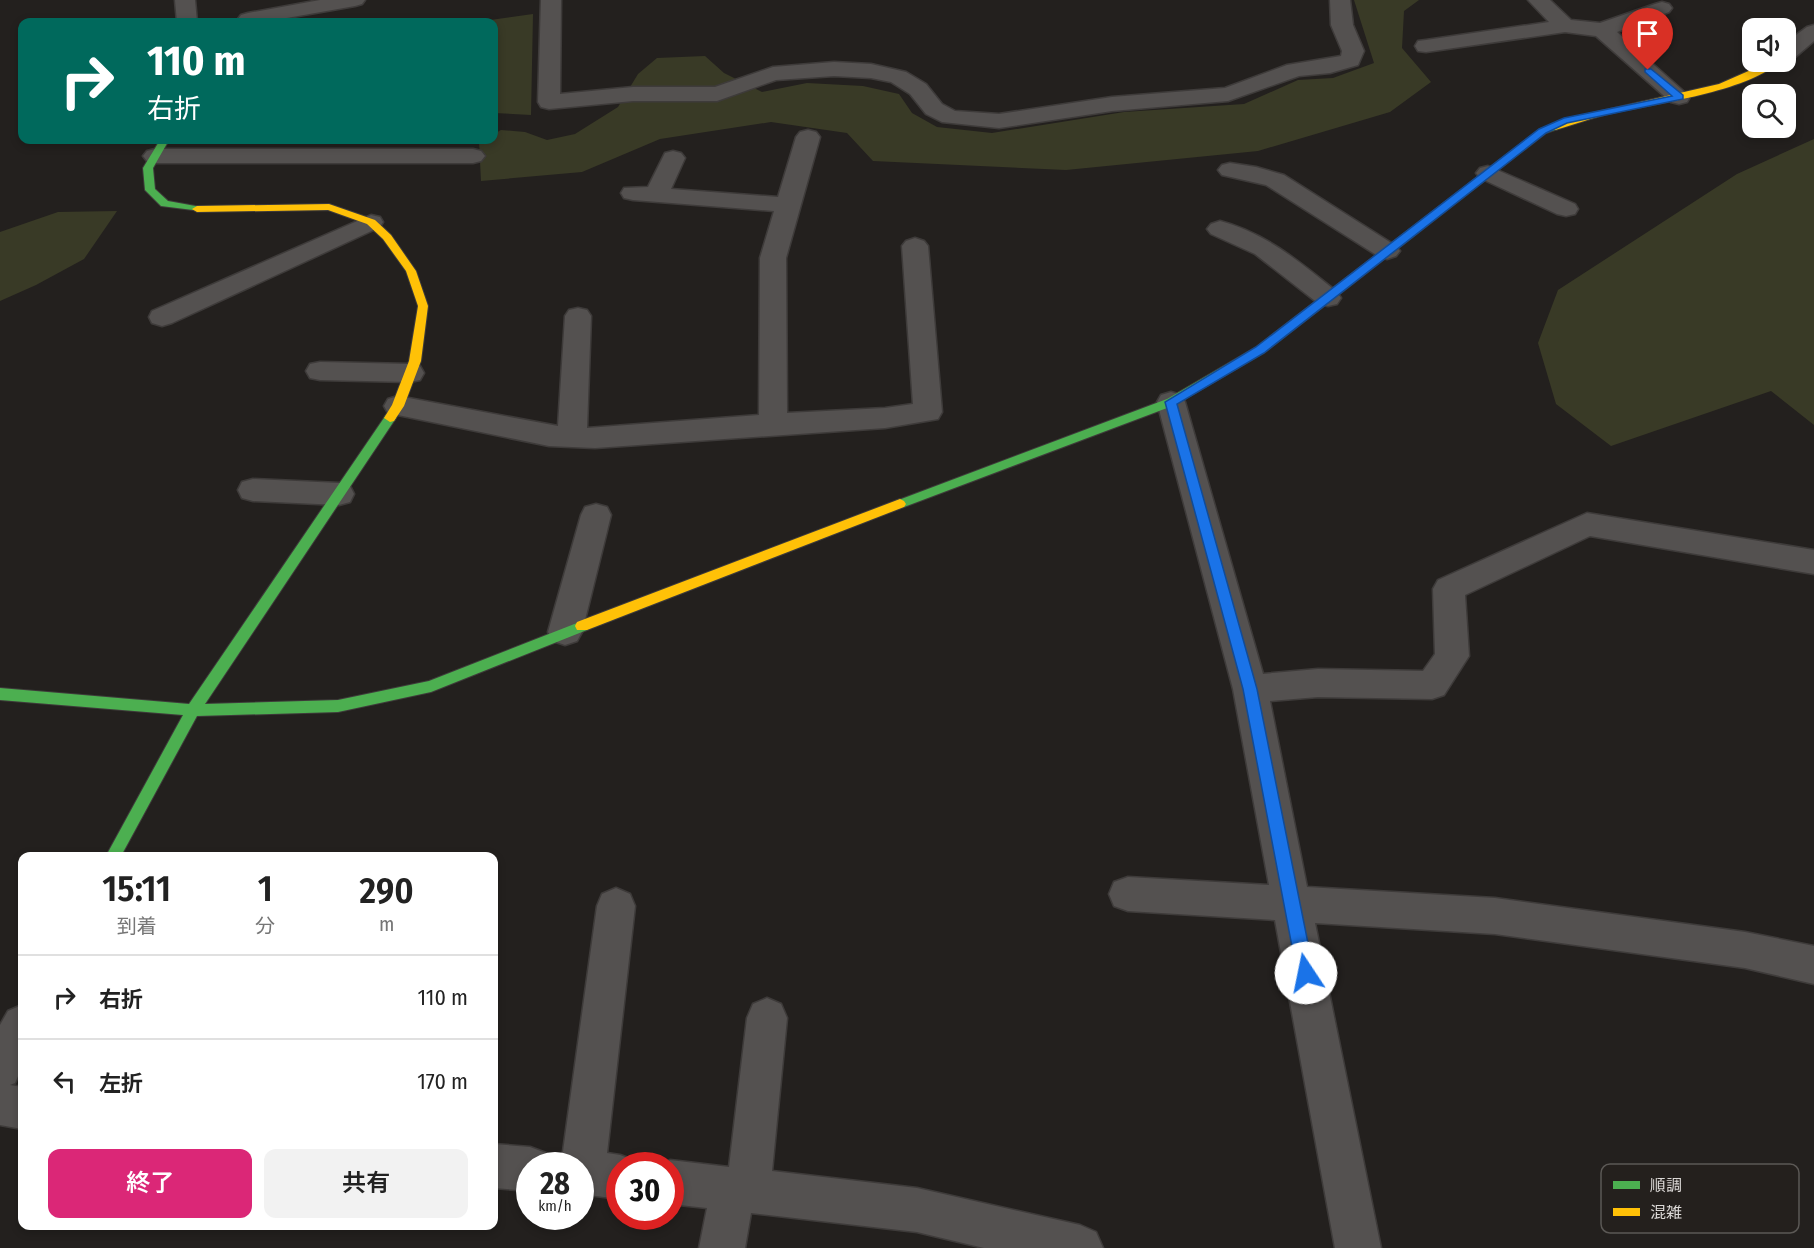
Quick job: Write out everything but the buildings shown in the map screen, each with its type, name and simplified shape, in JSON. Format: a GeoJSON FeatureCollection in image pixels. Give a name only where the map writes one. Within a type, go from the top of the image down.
{"type":"FeatureCollection","features":[{"type":"Feature","properties":{"kind":"street"},"geometry":{"type":"LineString","coordinates":[[184,0],[186,18]]}},
{"type":"Feature","properties":{"kind":"street"},"geometry":{"type":"LineString","coordinates":[[258,18],[355,0]]}},
{"type":"Feature","properties":{"kind":"street"},"geometry":{"type":"LineString","coordinates":[[551,0],[549,102],[633,94],[717,94],[773,74],[834,69],[871,71],[898,77],[918,89],[934,109],[950,117],[999,121],[1112,104],[1228,94],[1295,70],[1330,66],[1350,60],[1353,51],[1342,25],[1340,0]]}},
{"type":"Feature","properties":{"kind":"street"},"geometry":{"type":"LineString","coordinates":[[1538,0],[1565,26]]}},
{"type":"Feature","properties":{"kind":"street"},"geometry":{"type":"LineString","coordinates":[[1426,46],[1565,26],[1602,30],[1662,8]]}},
{"type":"Feature","properties":{"kind":"street"},"geometry":{"type":"LineString","coordinates":[[1602,30],[1679,97]]}},
{"type":"Feature","properties":{"kind":"street"},"geometry":{"type":"LineString","coordinates":[[1796,45],[1814,31]]}},
{"type":"Feature","properties":{"kind":"street"},"geometry":{"type":"LineString","coordinates":[[0,694],[193,710],[338,706],[431,686],[694,581],[1171,402],[1260,350],[1543,131],[1564,121],[1679,97],[1727,84],[1753,72]]}},
{"type":"Feature","properties":{"kind":"street"},"geometry":{"type":"LineString","coordinates":[[773,424],[773,258],[808,137]]}},
{"type":"Feature","properties":{"kind":"street"},"geometry":{"type":"LineString","coordinates":[[115,852],[193,710],[398,406],[415,361],[423,306],[411,271],[387,237],[371,222],[329,207],[214,210],[189,209],[165,204],[150,190],[148,168],[159,148],[473,156]]}},
{"type":"Feature","properties":{"kind":"street"},"geometry":{"type":"LineString","coordinates":[[673,158],[645,194],[789,205]]}},
{"type":"Feature","properties":{"kind":"street"},"geometry":{"type":"LineString","coordinates":[[1230,170],[1275,180],[1387,251]]}},
{"type":"Feature","properties":{"kind":"street"},"geometry":{"type":"LineString","coordinates":[[1488,173],[1566,209]]}},
{"type":"Feature","properties":{"kind":"street"},"geometry":{"type":"LineString","coordinates":[[162,317],[371,222]]}},
{"type":"Feature","properties":{"kind":"street"},"geometry":{"type":"LineString","coordinates":[[1220,229],[1240,234],[1265,248],[1328,298]]}},
{"type":"Feature","properties":{"kind":"street"},"geometry":{"type":"LineString","coordinates":[[398,406],[549,436],[595,438],[885,418],[928,412],[915,246]]}},
{"type":"Feature","properties":{"kind":"street"},"geometry":{"type":"LineString","coordinates":[[572,437],[578,316]]}},
{"type":"Feature","properties":{"kind":"street"},"geometry":{"type":"LineString","coordinates":[[320,371],[410,373]]}},
{"type":"Feature","properties":{"kind":"street"},"geometry":{"type":"LineString","coordinates":[[1171,402],[1250,689],[1358,1248]]}},
{"type":"Feature","properties":{"kind":"street"},"geometry":{"type":"LineString","coordinates":[[253,490],[339,494]]}},
{"type":"Feature","properties":{"kind":"street"},"geometry":{"type":"LineString","coordinates":[[565,632],[596,514]]}},
{"type":"Feature","properties":{"kind":"street"},"geometry":{"type":"LineString","coordinates":[[1250,689],[1318,683],[1432,685],[1452,656],[1449,589],[1587,524],[1814,562]]}},
{"type":"Feature","properties":{"kind":"street"},"geometry":{"type":"LineString","coordinates":[[1128,894],[1495,916],[1745,950],[1814,965]]}},
{"type":"Feature","properties":{"kind":"street"},"geometry":{"type":"LineString","coordinates":[[594,1174],[616,906]]}},
{"type":"Feature","properties":{"kind":"street"},"geometry":{"type":"LineString","coordinates":[[722,1248],[740,1190],[767,1017]]}},
{"type":"Feature","properties":{"kind":"street"},"geometry":{"type":"LineString","coordinates":[[0,1068],[18,1033]]}},
{"type":"Feature","properties":{"kind":"street"},"geometry":{"type":"LineString","coordinates":[[0,1104],[18,1107]]}},
{"type":"Feature","properties":{"kind":"street"},"geometry":{"type":"LineString","coordinates":[[498,1166],[516,1168]]}},
{"type":"Feature","properties":{"kind":"street"},"geometry":{"type":"LineString","coordinates":[[684,1184],[917,1210],[1080,1248]]}},
{"type":"Feature","properties":{"kind":"green space"},"geometry":{"type":"Polygon","coordinates":[[[1354,0],[1419,0],[1404,11],[1402,48],[1431,82],[1390,112],[1258,151],[1066,170],[873,161],[847,133],[771,122],[660,139],[582,172],[481,181],[479,144],[498,144],[498,132],[501,130],[525,132],[547,140],[575,134],[618,107],[638,74],[657,58],[705,56],[724,73],[762,92],[807,83],[863,86],[899,94],[912,113],[937,127],[992,133],[1124,112],[1244,104],[1298,80],[1333,78],[1374,63],[1354,0]]]}},
{"type":"Feature","properties":{"kind":"green space"},"geometry":{"type":"Polygon","coordinates":[[[533,14],[531,115],[498,113],[498,19],[533,14]]]}},
{"type":"Feature","properties":{"kind":"green space"},"geometry":{"type":"Polygon","coordinates":[[[1814,139],[1814,425],[1771,391],[1611,446],[1556,404],[1538,343],[1558,290],[1737,174],[1814,139]]]}},
{"type":"Feature","properties":{"kind":"green space"},"geometry":{"type":"Polygon","coordinates":[[[117,211],[84,259],[0,301],[0,232],[58,212],[117,211]]]}},
{"type":"Feature","properties":{"kind":"traffic: fast"},"geometry":{"type":"LineString","coordinates":[[900,504],[1171,402],[1260,350],[1543,131],[1555,127]]}},
{"type":"Feature","properties":{"kind":"traffic: fast"},"geometry":{"type":"LineString","coordinates":[[162,144],[148,168],[150,190],[165,204],[197,209]]}},
{"type":"Feature","properties":{"kind":"traffic: fast"},"geometry":{"type":"LineString","coordinates":[[115,852],[193,710],[390,418]]}},
{"type":"Feature","properties":{"kind":"traffic: fast"},"geometry":{"type":"LineString","coordinates":[[0,694],[193,710],[338,706],[431,686],[582,626]]}},
{"type":"Feature","properties":{"kind":"traffic: slow"},"geometry":{"type":"LineString","coordinates":[[1555,127],[1610,111],[1722,86],[1755,72]]}},
{"type":"Feature","properties":{"kind":"traffic: slow"},"geometry":{"type":"LineString","coordinates":[[197,209],[329,207],[371,222],[387,237],[411,271],[423,306],[415,361],[398,406],[390,418]]}},
{"type":"Feature","properties":{"kind":"traffic: slow"},"geometry":{"type":"LineString","coordinates":[[582,626],[900,504]]}},
{"type":"Feature","properties":{"kind":"route"},"geometry":{"type":"LineString","coordinates":[[1306,973],[1250,689],[1171,402],[1260,350],[1543,131],[1564,121],[1679,97],[1648,70]]}}]}
